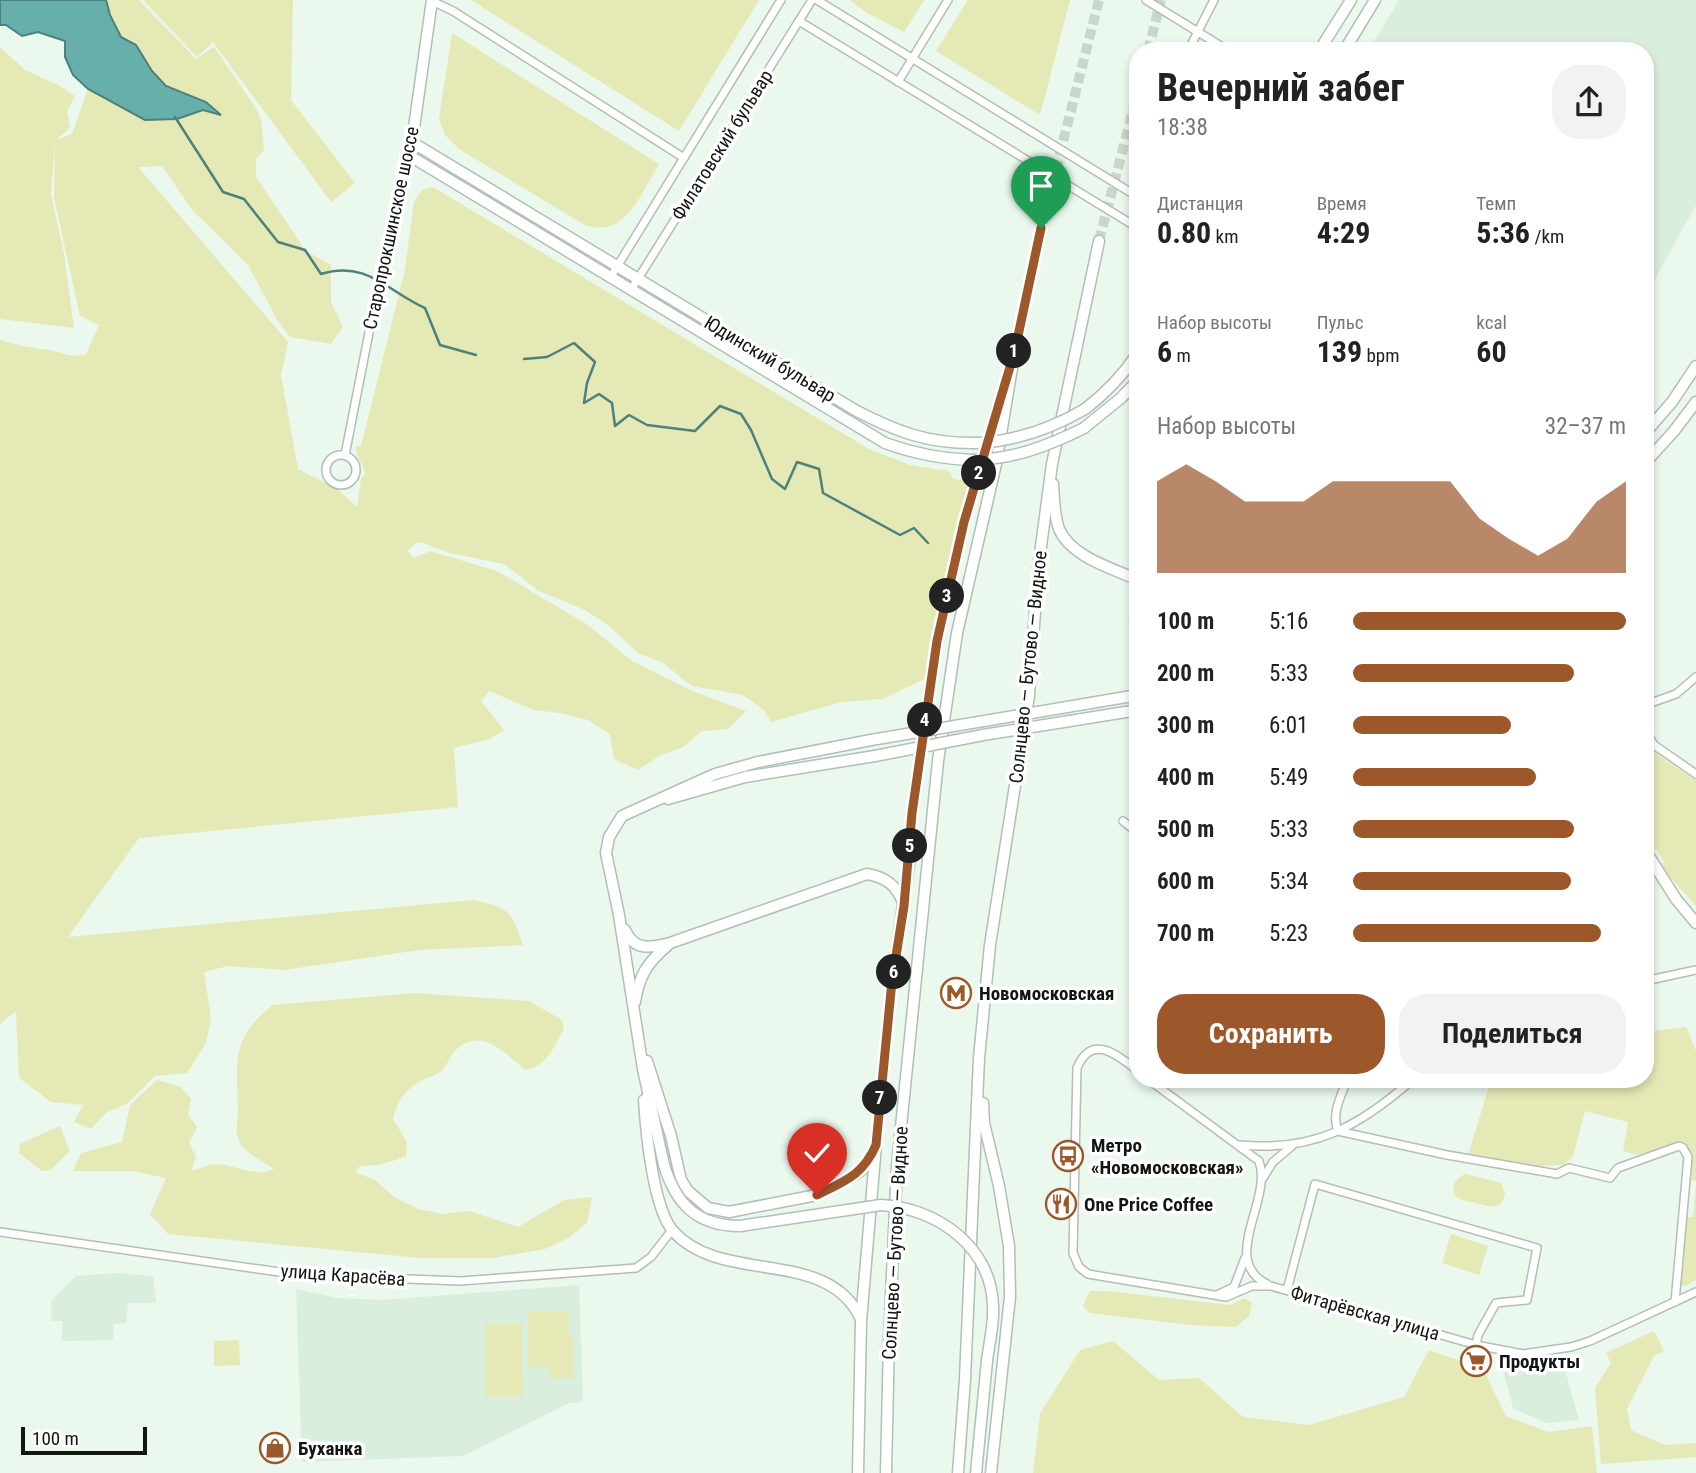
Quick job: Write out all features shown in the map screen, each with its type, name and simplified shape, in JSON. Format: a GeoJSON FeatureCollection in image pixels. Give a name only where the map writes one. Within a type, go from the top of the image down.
{"type":"FeatureCollection","features":[{"type":"Feature","properties":{"kind":"main road","name":"Старопрокшинское шоссе"},"geometry":{"type":"LineString","coordinates":[[410,156],[432,0]]}},
{"type":"Feature","properties":{"kind":"main road"},"geometry":{"type":"LineString","coordinates":[[1325,42],[1351,0]]}},
{"type":"Feature","properties":{"kind":"main road"},"geometry":{"type":"LineString","coordinates":[[1349,42],[1375,0]]}},
{"type":"Feature","properties":{"kind":"main road","name":"Юдинский бульвар"},"geometry":{"type":"LineString","coordinates":[[410,141],[855,410],[889,428],[916,438],[949,444],[1026,436],[1060,423],[1085,409],[1103,395],[1129,366]]}},
{"type":"Feature","properties":{"kind":"main road","name":"Юдинский бульвар"},"geometry":{"type":"LineString","coordinates":[[410,156],[885,443],[912,453],[945,459],[973,460],[1020,454],[1084,428],[1129,390]]}},
{"type":"Feature","properties":{"kind":"main road","name":"Солнцево — Бутово — Видное"},"geometry":{"type":"LineString","coordinates":[[886,1473],[897,1166],[938,761],[957,634],[996,464],[1015,350],[1041,228]]}},
{"type":"Feature","properties":{"kind":"main road","name":"Солнцево — Бутово — Видное"},"geometry":{"type":"LineString","coordinates":[[958,1473],[979,1058],[990,945],[1029,696],[1038,569],[1052,464],[1099,241]]}},
{"type":"Feature","properties":{"kind":"main road"},"geometry":{"type":"LineString","coordinates":[[858,1473],[861,1321],[892,981],[904,906],[912,813],[937,641],[964,522],[1015,350]]}},
{"type":"Feature","properties":{"kind":"main road"},"geometry":{"type":"LineString","coordinates":[[1654,423],[1672,402],[1696,366]]}},
{"type":"Feature","properties":{"kind":"main road"},"geometry":{"type":"LineString","coordinates":[[1654,455],[1696,402]]}},
{"type":"Feature","properties":{"kind":"main road"},"geometry":{"type":"LineString","coordinates":[[1052,464],[1055,508],[1058,526],[1064,538],[1074,548],[1129,576]]}},
{"type":"Feature","properties":{"kind":"main road"},"geometry":{"type":"LineString","coordinates":[[977,1473],[993,1308],[989,1283],[982,1264],[971,1247],[940,1222],[911,1209],[881,1205],[740,1226],[724,1226],[707,1221],[691,1211],[680,1201],[670,1184],[633,1016],[621,921],[606,853],[609,837],[622,816],[727,770],[831,746],[1129,697]]}},
{"type":"Feature","properties":{"kind":"main road"},"geometry":{"type":"LineString","coordinates":[[644,805],[737,779],[1129,711]]}},
{"type":"Feature","properties":{"kind":"main road"},"geometry":{"type":"LineString","coordinates":[[1654,864],[1696,923]]}},
{"type":"Feature","properties":{"kind":"main road"},"geometry":{"type":"LineString","coordinates":[[621,921],[634,944],[642,947],[670,943],[867,874],[885,879],[893,885],[899,891],[904,906]]}},
{"type":"Feature","properties":{"kind":"main road"},"geometry":{"type":"LineString","coordinates":[[633,1016],[637,986],[646,966],[670,943]]}},
{"type":"Feature","properties":{"kind":"main road"},"geometry":{"type":"LineString","coordinates":[[636,1030],[671,1136],[681,1180],[688,1191],[708,1208],[729,1212],[817,1195],[855,1175],[870,1159],[876,1145]]}},
{"type":"Feature","properties":{"kind":"main road"},"geometry":{"type":"LineString","coordinates":[[979,1058],[984,1123],[999,1186],[1009,1246],[1010,1297],[992,1473]]}},
{"type":"Feature","properties":{"kind":"main road"},"geometry":{"type":"LineString","coordinates":[[643,1069],[646,1127],[657,1192],[672,1230],[696,1249],[720,1258],[815,1278],[831,1284],[853,1303],[861,1321]]}},
{"type":"Feature","properties":{"kind":"street"},"geometry":{"type":"LineString","coordinates":[[432,0],[684,158]]}},
{"type":"Feature","properties":{"kind":"street","name":"Филатовский бульвар"},"geometry":{"type":"LineString","coordinates":[[610,278],[781,0]]}},
{"type":"Feature","properties":{"kind":"street","name":"Филатовский бульвар"},"geometry":{"type":"LineString","coordinates":[[631,290],[799,21],[815,0]]}},
{"type":"Feature","properties":{"kind":"street"},"geometry":{"type":"LineString","coordinates":[[815,0],[1129,191]]}},
{"type":"Feature","properties":{"kind":"street"},"geometry":{"type":"LineString","coordinates":[[898,82],[948,0]]}},
{"type":"Feature","properties":{"kind":"street"},"geometry":{"type":"LineString","coordinates":[[1146,0],[1215,42]]}},
{"type":"Feature","properties":{"kind":"street"},"geometry":{"type":"LineString","coordinates":[[1192,42],[1214,0]]}},
{"type":"Feature","properties":{"kind":"street"},"geometry":{"type":"LineString","coordinates":[[799,21],[1129,219]]}},
{"type":"Feature","properties":{"kind":"street","name":"Старопрокшинское шоссе"},"geometry":{"type":"LineString","coordinates":[[345,455],[383,261],[410,156]]}},
{"type":"Feature","properties":{"kind":"street","name":"Старопрокшинское шоссе"},"geometry":{"type":"LineString","coordinates":[[345,455],[355,463],[356,472],[351,481],[338,485],[330,480],[326,467],[334,456],[345,455]]}},
{"type":"Feature","properties":{"kind":"street"},"geometry":{"type":"LineString","coordinates":[[1654,702],[1676,694],[1696,677]]}},
{"type":"Feature","properties":{"kind":"street"},"geometry":{"type":"LineString","coordinates":[[1654,745],[1696,774]]}},
{"type":"Feature","properties":{"kind":"street"},"geometry":{"type":"LineString","coordinates":[[1123,821],[1129,826]]}},
{"type":"Feature","properties":{"kind":"street"},"geometry":{"type":"LineString","coordinates":[[1654,979],[1696,970]]}},
{"type":"Feature","properties":{"kind":"street"},"geometry":{"type":"LineString","coordinates":[[1129,1065],[1102,1049],[1087,1054],[1078,1065],[1075,1090],[1075,1261],[1081,1270],[1091,1275],[1212,1296],[1226,1297],[1252,1286],[1271,1286]]}},
{"type":"Feature","properties":{"kind":"street"},"geometry":{"type":"LineString","coordinates":[[1160,1088],[1259,1161],[1263,1179]]}},
{"type":"Feature","properties":{"kind":"street"},"geometry":{"type":"LineString","coordinates":[[1338,1130],[1335,1124],[1336,1109],[1344,1088]]}},
{"type":"Feature","properties":{"kind":"street"},"geometry":{"type":"LineString","coordinates":[[1240,1145],[1267,1148],[1292,1146],[1326,1136],[1368,1117],[1402,1088]]}},
{"type":"Feature","properties":{"kind":"street"},"geometry":{"type":"LineString","coordinates":[[1338,1130],[1457,1157],[1557,1174],[1569,1168],[1610,1178],[1617,1169],[1631,1163],[1679,1146],[1683,1148],[1688,1157],[1675,1302]]}},
{"type":"Feature","properties":{"kind":"street"},"geometry":{"type":"LineString","coordinates":[[1212,1296],[1225,1293],[1234,1287],[1246,1254],[1263,1179],[1273,1162],[1292,1146]]}},
{"type":"Feature","properties":{"kind":"street"},"geometry":{"type":"LineString","coordinates":[[1287,1290],[1315,1184],[1537,1248],[1527,1300],[1496,1303],[1478,1335],[1476,1345]]}},
{"type":"Feature","properties":{"kind":"street","name":"улица Карасёва"},"geometry":{"type":"LineString","coordinates":[[0,1232],[293,1274],[461,1281],[636,1268],[651,1257],[672,1230]]}},
{"type":"Feature","properties":{"kind":"street"},"geometry":{"type":"LineString","coordinates":[[1246,1254],[1251,1273],[1271,1286]]}},
{"type":"Feature","properties":{"kind":"street","name":"Фитарёвская улица"},"geometry":{"type":"LineString","coordinates":[[1271,1286],[1476,1345],[1523,1354],[1571,1347],[1590,1341],[1696,1292]]}},
{"type":"Feature","properties":{"kind":"shaded area"},"geometry":{"type":"Polygon","coordinates":[[[1399,0],[1696,0],[1696,205],[1654,281],[1654,42],[1373,42],[1399,0]]]}},
{"type":"Feature","properties":{"kind":"shaded area"},"geometry":{"type":"Polygon","coordinates":[[[117,1273],[153,1276],[156,1303],[128,1303],[126,1323],[113,1324],[113,1340],[62,1341],[62,1321],[51,1321],[51,1301],[76,1276],[117,1273]]]}},
{"type":"Feature","properties":{"kind":"shaded area"},"geometry":{"type":"Polygon","coordinates":[[[579,1285],[583,1402],[569,1403],[463,1456],[302,1462],[296,1289],[337,1298],[382,1300],[579,1285]]]}},
{"type":"Feature","properties":{"kind":"shaded area"},"geometry":{"type":"Polygon","coordinates":[[[1500,1359],[1564,1366],[1579,1420],[1546,1423],[1513,1408],[1500,1359]]]}},
{"type":"Feature","properties":{"kind":"green space"},"geometry":{"type":"Polygon","coordinates":[[[106,0],[139,0],[196,59],[214,47],[257,110],[261,120],[264,150],[256,159],[256,177],[306,251],[331,265],[331,302],[343,327],[331,344],[290,337],[276,318],[248,265],[193,211],[162,166],[138,167],[288,342],[281,375],[298,469],[337,489],[357,507],[361,479],[365,474],[356,446],[361,446],[405,269],[414,202],[422,190],[433,187],[869,449],[910,465],[949,471],[960,480],[965,473],[975,474],[946,582],[925,679],[882,699],[841,702],[771,722],[764,710],[743,695],[692,686],[663,663],[638,653],[608,625],[585,610],[539,591],[504,564],[449,553],[421,542],[415,544],[407,551],[414,558],[430,551],[497,571],[588,625],[632,661],[690,690],[746,711],[728,729],[702,731],[683,747],[659,756],[638,770],[614,759],[610,734],[588,720],[534,710],[489,691],[481,701],[504,730],[490,739],[454,748],[458,807],[139,838],[68,937],[474,900],[495,906],[507,913],[516,925],[523,945],[419,950],[284,970],[228,966],[204,972],[211,1019],[206,1043],[187,1073],[155,1076],[128,1103],[106,1113],[91,1129],[74,1122],[83,1105],[51,1102],[19,1078],[16,1011],[0,1024],[0,340],[70,355],[86,354],[99,325],[80,316],[54,198],[55,140],[51,194],[64,254],[74,328],[0,319],[0,47],[25,70],[75,96],[67,111],[70,128],[56,140],[72,134],[88,89],[119,106],[177,119],[203,110],[219,114],[206,102],[166,86],[152,71],[136,45],[121,37],[106,0]]]}},
{"type":"Feature","properties":{"kind":"green space"},"geometry":{"type":"Polygon","coordinates":[[[143,0],[293,0],[291,100],[355,183],[331,202],[213,42],[197,57],[143,0]]]}},
{"type":"Feature","properties":{"kind":"green space"},"geometry":{"type":"Polygon","coordinates":[[[471,0],[759,0],[679,131],[471,0]]]}},
{"type":"Feature","properties":{"kind":"green space"},"geometry":{"type":"Polygon","coordinates":[[[850,0],[924,0],[904,32],[867,13],[850,0]]]}},
{"type":"Feature","properties":{"kind":"green space"},"geometry":{"type":"Polygon","coordinates":[[[968,0],[1070,0],[1040,115],[936,51],[968,0]]]}},
{"type":"Feature","properties":{"kind":"green space"},"geometry":{"type":"Polygon","coordinates":[[[452,33],[659,164],[638,200],[621,220],[610,226],[597,228],[583,224],[459,149],[445,135],[439,119],[452,33]]]}},
{"type":"Feature","properties":{"kind":"green space"},"geometry":{"type":"Polygon","coordinates":[[[1654,751],[1696,780],[1696,906],[1661,867],[1664,862],[1654,849],[1654,751]]]}},
{"type":"Feature","properties":{"kind":"green space"},"geometry":{"type":"Polygon","coordinates":[[[415,993],[529,1001],[562,1020],[564,1028],[544,1060],[525,1070],[490,1044],[471,1041],[462,1045],[452,1054],[442,1070],[413,1086],[397,1106],[393,1119],[407,1142],[406,1157],[378,1165],[360,1166],[355,1172],[375,1180],[394,1197],[418,1209],[443,1214],[469,1211],[518,1227],[564,1200],[592,1197],[587,1223],[568,1238],[545,1249],[493,1258],[421,1258],[168,1234],[150,1214],[166,1178],[132,1171],[73,1171],[81,1153],[122,1142],[130,1105],[157,1080],[181,1087],[191,1099],[188,1114],[197,1127],[189,1143],[196,1157],[191,1171],[215,1164],[261,1172],[274,1169],[247,1151],[237,1135],[237,1065],[243,1040],[249,1029],[273,1005],[415,993]]]}},
{"type":"Feature","properties":{"kind":"green space"},"geometry":{"type":"Polygon","coordinates":[[[1686,1027],[1696,1051],[1696,1181],[1691,1180],[1691,1160],[1685,1148],[1680,1145],[1638,1155],[1623,1151],[1628,1122],[1585,1111],[1573,1156],[1564,1165],[1536,1166],[1468,1155],[1489,1088],[1654,1088],[1654,1031],[1686,1027]]]}},
{"type":"Feature","properties":{"kind":"green space"},"geometry":{"type":"Polygon","coordinates":[[[60,1126],[70,1151],[50,1170],[42,1171],[19,1153],[20,1144],[60,1126]]]}},
{"type":"Feature","properties":{"kind":"green space"},"geometry":{"type":"Polygon","coordinates":[[[1466,1174],[1501,1183],[1505,1193],[1502,1203],[1491,1206],[1456,1196],[1454,1185],[1466,1174]]]}},
{"type":"Feature","properties":{"kind":"green space"},"geometry":{"type":"Polygon","coordinates":[[[1696,1185],[1696,1280],[1683,1287],[1680,1282],[1685,1217],[1693,1217],[1696,1185]]]}},
{"type":"Feature","properties":{"kind":"green space"},"geometry":{"type":"Polygon","coordinates":[[[1451,1234],[1488,1246],[1479,1275],[1442,1263],[1451,1234]]]}},
{"type":"Feature","properties":{"kind":"green space"},"geometry":{"type":"Polygon","coordinates":[[[1090,1291],[1230,1305],[1245,1298],[1252,1303],[1249,1316],[1236,1327],[1190,1325],[1090,1313],[1083,1306],[1090,1291]]]}},
{"type":"Feature","properties":{"kind":"green space"},"geometry":{"type":"Polygon","coordinates":[[[528,1312],[568,1312],[569,1337],[573,1337],[573,1378],[549,1378],[549,1368],[528,1368],[528,1312]]]}},
{"type":"Feature","properties":{"kind":"green space"},"geometry":{"type":"Polygon","coordinates":[[[485,1323],[522,1323],[523,1397],[485,1397],[485,1323]]]}},
{"type":"Feature","properties":{"kind":"green space"},"geometry":{"type":"Polygon","coordinates":[[[1654,1331],[1664,1351],[1654,1356],[1627,1409],[1631,1430],[1665,1445],[1696,1443],[1696,1457],[1601,1464],[1595,1388],[1611,1363],[1606,1353],[1654,1331]]]}},
{"type":"Feature","properties":{"kind":"green space"},"geometry":{"type":"Polygon","coordinates":[[[239,1340],[240,1365],[214,1366],[214,1341],[239,1340]]]}},
{"type":"Feature","properties":{"kind":"green space"},"geometry":{"type":"Polygon","coordinates":[[[1113,1341],[1159,1380],[1199,1378],[1243,1417],[1309,1425],[1404,1397],[1429,1350],[1483,1369],[1506,1416],[1548,1432],[1592,1426],[1597,1473],[1033,1473],[1040,1414],[1080,1350],[1113,1341]]]}},
{"type":"Feature","properties":{"kind":"water"},"geometry":{"type":"Polygon","coordinates":[[[0,0],[106,0],[121,37],[136,45],[152,71],[166,86],[206,102],[221,115],[203,110],[177,119],[145,120],[88,89],[73,75],[65,57],[65,41],[38,32],[22,36],[6,25],[0,25],[0,0]]]}},
{"type":"Feature","properties":{"kind":"waterway"},"geometry":{"type":"LineString","coordinates":[[175,117],[223,192],[244,199],[278,242],[305,250],[321,274],[351,271],[376,279],[425,308],[440,345],[476,355]]}},
{"type":"Feature","properties":{"kind":"waterway"},"geometry":{"type":"LineString","coordinates":[[524,359],[547,357],[574,343],[595,362],[587,383],[584,403],[599,394],[612,403],[615,426],[629,415],[647,425],[695,431],[720,406],[741,414],[751,430],[772,479],[785,489],[797,462],[819,469],[823,493],[900,535],[914,528],[928,543]]}},
{"type":"Feature","properties":{"kind":"tunnel"},"geometry":{"type":"LineString","coordinates":[[1041,228],[1099,0]]}},
{"type":"Feature","properties":{"kind":"tunnel"},"geometry":{"type":"LineString","coordinates":[[1150,42],[1161,0]]}},
{"type":"Feature","properties":{"kind":"tunnel"},"geometry":{"type":"LineString","coordinates":[[1099,241],[1129,126]]}},
{"type":"Feature","properties":{"kind":"place","name":"Новомосковская"},"geometry":{"type":"Point","coordinates":[956,993]}},
{"type":"Feature","properties":{"kind":"place","name":"Метро «Новомосковская»"},"geometry":{"type":"Point","coordinates":[1068,1156]}},
{"type":"Feature","properties":{"kind":"place","name":"One Price Coffee"},"geometry":{"type":"Point","coordinates":[1061,1204]}},
{"type":"Feature","properties":{"kind":"place","name":"Продукты"},"geometry":{"type":"Point","coordinates":[1476,1361]}},
{"type":"Feature","properties":{"kind":"place","name":"Буханка"},"geometry":{"type":"Point","coordinates":[275,1448]}},
{"type":"Feature","properties":{"kind":"route"},"geometry":{"type":"LineString","coordinates":[[817,1195],[864,1168],[876,1145],[892,981],[909,864],[912,813],[937,641],[964,522],[1015,350],[1041,228]]}}]}
